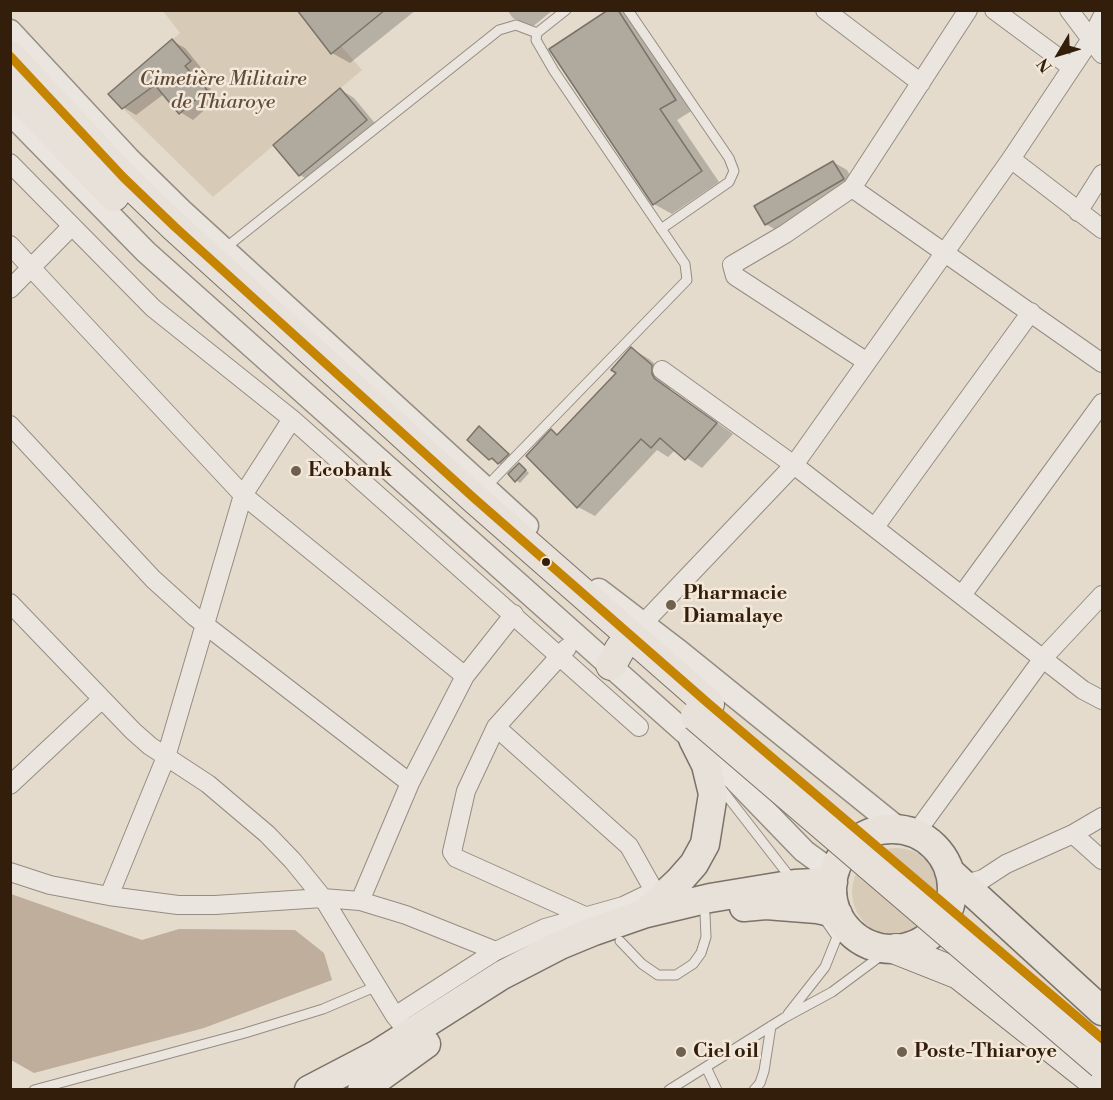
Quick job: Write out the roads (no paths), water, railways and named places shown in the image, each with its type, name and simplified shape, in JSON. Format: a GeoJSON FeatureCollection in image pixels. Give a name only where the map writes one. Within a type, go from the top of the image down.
{"type":"FeatureCollection","features":[{"type":"Feature","properties":{"kind":"highway"},"geometry":{"type":"LineString","coordinates":[[10,56],[123,177],[175,227],[480,493],[699,720],[1102,1064]]}},
{"type":"Feature","properties":{"kind":"highway"},"geometry":{"type":"LineString","coordinates":[[10,88],[77,159],[208,285],[404,462],[627,643]]}},
{"type":"Feature","properties":{"kind":"highway"},"geometry":{"type":"LineString","coordinates":[[699,720],[1102,1038]]}},
{"type":"Feature","properties":{"kind":"highway"},"geometry":{"type":"LineString","coordinates":[[893,949],[959,974],[1102,1087]]}},
{"type":"Feature","properties":{"kind":"main road"},"geometry":{"type":"LineString","coordinates":[[643,914],[679,881],[694,864],[705,844],[713,794],[699,720]]}},
{"type":"Feature","properties":{"kind":"main road"},"geometry":{"type":"LineString","coordinates":[[820,909],[841,858],[859,840],[882,830],[907,832],[936,849],[955,881],[1102,1011]]}},
{"type":"Feature","properties":{"kind":"main road"},"geometry":{"type":"LineString","coordinates":[[362,1089],[446,1030],[494,1000],[575,959],[620,941],[705,914],[766,905],[820,909],[833,898],[834,878]]}},
{"type":"Feature","properties":{"kind":"main road"},"geometry":{"type":"LineString","coordinates":[[309,1089],[351,1069],[402,1024],[552,949],[643,914],[710,898],[820,909],[872,945],[893,949],[921,942],[936,930],[947,913],[955,881]]}},
{"type":"Feature","properties":{"kind":"street"},"geometry":{"type":"LineString","coordinates":[[825,10],[921,83]]}},
{"type":"Feature","properties":{"kind":"street"},"geometry":{"type":"LineString","coordinates":[[867,362],[735,276],[732,271],[735,261],[785,234],[852,189],[968,10]]}},
{"type":"Feature","properties":{"kind":"street"},"geometry":{"type":"LineString","coordinates":[[994,10],[1071,67]]}},
{"type":"Feature","properties":{"kind":"street"},"geometry":{"type":"LineString","coordinates":[[1068,10],[1102,54]]}},
{"type":"Feature","properties":{"kind":"street"},"geometry":{"type":"LineString","coordinates":[[627,643],[795,465],[1011,159],[1091,39],[1102,17]]}},
{"type":"Feature","properties":{"kind":"street"},"geometry":{"type":"LineString","coordinates":[[10,32],[129,159],[480,493]]}},
{"type":"Feature","properties":{"kind":"street"},"geometry":{"type":"LineString","coordinates":[[10,113],[146,252],[579,637],[627,643],[907,832],[1044,657],[1102,595]]}},
{"type":"Feature","properties":{"kind":"street"},"geometry":{"type":"LineString","coordinates":[[1011,159],[1102,230]]}},
{"type":"Feature","properties":{"kind":"street"},"geometry":{"type":"LineString","coordinates":[[10,163],[70,227],[153,308],[292,418],[639,727]]}},
{"type":"Feature","properties":{"kind":"street"},"geometry":{"type":"LineString","coordinates":[[1078,212],[1102,174]]}},
{"type":"Feature","properties":{"kind":"street"},"geometry":{"type":"LineString","coordinates":[[852,189],[1102,363]]}},
{"type":"Feature","properties":{"kind":"street"},"geometry":{"type":"LineString","coordinates":[[10,289],[70,227]]}},
{"type":"Feature","properties":{"kind":"street"},"geometry":{"type":"LineString","coordinates":[[10,245],[243,495],[465,676]]}},
{"type":"Feature","properties":{"kind":"street"},"geometry":{"type":"LineString","coordinates":[[875,527],[1031,312]]}},
{"type":"Feature","properties":{"kind":"street"},"geometry":{"type":"LineString","coordinates":[[662,370],[795,465],[1044,657],[1083,690],[1102,700]]}},
{"type":"Feature","properties":{"kind":"street"},"geometry":{"type":"LineString","coordinates":[[962,595],[1102,403]]}},
{"type":"Feature","properties":{"kind":"street"},"geometry":{"type":"LineString","coordinates":[[109,896],[166,757],[243,495],[292,418]]}},
{"type":"Feature","properties":{"kind":"street"},"geometry":{"type":"LineString","coordinates":[[10,425],[153,579],[205,627],[410,783]]}},
{"type":"Feature","properties":{"kind":"street"},"geometry":{"type":"LineString","coordinates":[[10,603],[17,623],[133,731],[166,757],[208,784],[267,834],[293,861],[323,898],[402,1024],[496,951],[545,928],[623,906],[648,894],[652,887],[629,846],[496,727]]}},
{"type":"Feature","properties":{"kind":"street"},"geometry":{"type":"LineString","coordinates":[[360,901],[410,783],[465,676],[514,614]]}},
{"type":"Feature","properties":{"kind":"street"},"geometry":{"type":"LineString","coordinates":[[579,637],[559,655],[496,727],[466,791],[453,852],[456,858],[585,916]]}},
{"type":"Feature","properties":{"kind":"street"},"geometry":{"type":"LineString","coordinates":[[10,785],[101,700]]}},
{"type":"Feature","properties":{"kind":"street"},"geometry":{"type":"LineString","coordinates":[[699,720],[751,793],[804,852],[834,878]]}},
{"type":"Feature","properties":{"kind":"street"},"geometry":{"type":"LineString","coordinates":[[955,881],[1073,834],[1102,817]]}},
{"type":"Feature","properties":{"kind":"street"},"geometry":{"type":"LineString","coordinates":[[1073,834],[1102,860]]}},
{"type":"Feature","properties":{"kind":"street"},"geometry":{"type":"LineString","coordinates":[[10,873],[50,885],[109,896],[197,905],[323,898],[360,901],[406,915],[496,951]]}},
{"type":"Feature","properties":{"kind":"lane"},"geometry":{"type":"LineString","coordinates":[[480,493],[687,280],[685,264],[554,71],[536,40],[537,33],[566,10]]}},
{"type":"Feature","properties":{"kind":"lane"},"geometry":{"type":"LineString","coordinates":[[628,10],[729,158],[734,171],[729,182],[661,229]]}},
{"type":"Feature","properties":{"kind":"lane"},"geometry":{"type":"LineString","coordinates":[[224,249],[499,30],[516,25],[537,33]]}},
{"type":"Feature","properties":{"kind":"lane"},"geometry":{"type":"LineString","coordinates":[[706,765],[820,909],[825,967],[816,982],[784,1018]]}},
{"type":"Feature","properties":{"kind":"lane"},"geometry":{"type":"LineString","coordinates":[[620,941],[642,964],[658,975],[676,975],[693,964],[701,953],[706,937],[705,914]]}},
{"type":"Feature","properties":{"kind":"lane"},"geometry":{"type":"LineString","coordinates":[[669,1089],[784,1018],[832,992],[893,949]]}},
{"type":"Feature","properties":{"kind":"lane"},"geometry":{"type":"LineString","coordinates":[[34,1089],[245,1033],[323,1008],[377,986]]}},
{"type":"Feature","properties":{"kind":"lane"},"geometry":{"type":"LineString","coordinates":[[754,1089],[760,1083],[764,1071],[771,1026]]}},
{"type":"Feature","properties":{"kind":"lane"},"geometry":{"type":"LineString","coordinates":[[705,1067],[717,1089]]}},
{"type":"Feature","properties":{"kind":"place","name":"Ecobank"},"geometry":{"type":"Point","coordinates":[296,471]}},
{"type":"Feature","properties":{"kind":"place","name":"Pharmacie Diamalaye"},"geometry":{"type":"Point","coordinates":[671,605]}},
{"type":"Feature","properties":{"kind":"place","name":"Ciel oil"},"geometry":{"type":"Point","coordinates":[681,1052]}},
{"type":"Feature","properties":{"kind":"place","name":"Poste-Thiaroye"},"geometry":{"type":"Point","coordinates":[902,1052]}},
{"type":"Feature","properties":{"kind":"park label","name":"Cimetière Militaire de Thiaroye"},"geometry":{"type":"Point","coordinates":[223,92]}}]}
